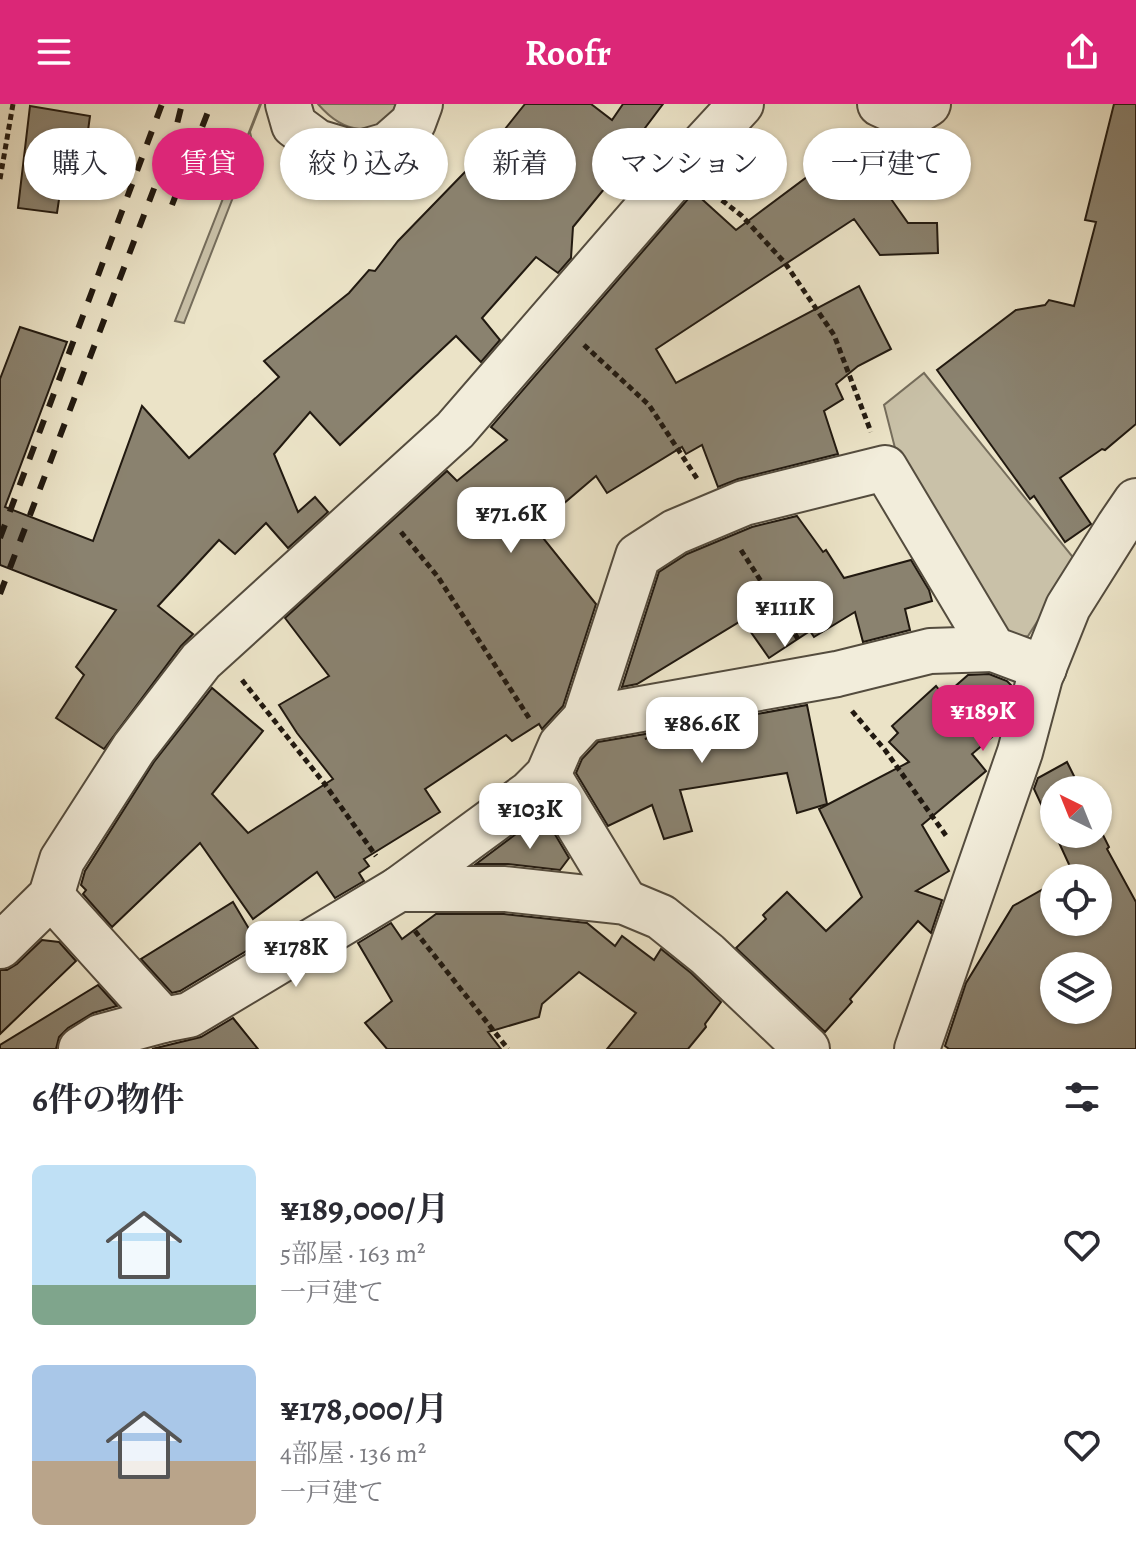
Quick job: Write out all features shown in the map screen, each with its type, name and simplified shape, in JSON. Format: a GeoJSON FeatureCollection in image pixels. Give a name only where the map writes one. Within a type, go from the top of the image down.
{"type":"FeatureCollection","features":[{"type":"Feature","properties":{"kind":"street"},"geometry":{"type":"LineString","coordinates":[[288,104],[294,125],[317,142],[357,154],[388,145],[413,123],[420,104]]}},
{"type":"Feature","properties":{"kind":"street"},"geometry":{"type":"LineString","coordinates":[[719,128],[741,104]]}},
{"type":"Feature","properties":{"kind":"street"},"geometry":{"type":"LineString","coordinates":[[880,104],[891,109],[915,112],[928,104]]}},
{"type":"Feature","properties":{"kind":"street"},"geometry":{"type":"LineString","coordinates":[[0,946],[51,896],[62,860],[134,748],[201,661],[455,430],[655,200]]}},
{"type":"Feature","properties":{"kind":"street"},"geometry":{"type":"LineString","coordinates":[[81,1049],[100,1037],[189,1015],[393,892],[530,793],[552,767],[561,745],[585,719],[638,556],[675,532],[718,513],[744,503],[885,468],[993,649]]}},
{"type":"Feature","properties":{"kind":"street"},"geometry":{"type":"LineString","coordinates":[[917,1049],[1020,752],[1040,677],[1068,607],[1130,522]]}},
{"type":"Feature","properties":{"kind":"street"},"geometry":{"type":"LineString","coordinates":[[585,719],[822,676],[930,651],[993,649],[1044,668]]}},
{"type":"Feature","properties":{"kind":"street"},"geometry":{"type":"LineString","coordinates":[[552,767],[625,902]]}},
{"type":"Feature","properties":{"kind":"street"},"geometry":{"type":"LineString","coordinates":[[393,892],[505,889],[625,902],[661,917],[707,954],[807,1049]]}},
{"type":"Feature","properties":{"kind":"street"},"geometry":{"type":"LineString","coordinates":[[51,896],[163,1020]]}},
{"type":"Feature","properties":{"kind":"path"},"geometry":{"type":"LineString","coordinates":[[0,179],[13,104]]}},
{"type":"Feature","properties":{"kind":"path"},"geometry":{"type":"LineString","coordinates":[[722,200],[742,216],[785,263],[834,335],[885,468]]}},
{"type":"Feature","properties":{"kind":"path"},"geometry":{"type":"LineString","coordinates":[[554,317],[649,405],[822,676],[885,750],[976,878]]}},
{"type":"Feature","properties":{"kind":"path"},"geometry":{"type":"LineString","coordinates":[[376,502],[438,577],[552,767]]}},
{"type":"Feature","properties":{"kind":"path"},"geometry":{"type":"LineString","coordinates":[[214,650],[247,685],[314,771],[393,892],[508,1049]]}},
{"type":"Feature","properties":{"kind":"shaded area"},"geometry":{"type":"Polygon","coordinates":[[[318,104],[398,104],[380,124],[370,128],[348,126],[318,104]]]}},
{"type":"Feature","properties":{"kind":"shaded area"},"geometry":{"type":"Polygon","coordinates":[[[222,200],[232,200],[184,323],[175,321],[222,200]]]}},
{"type":"Feature","properties":{"kind":"shaded area"},"geometry":{"type":"Polygon","coordinates":[[[924,373],[1076,561],[1028,636],[1009,639],[918,497],[895,448],[884,405],[924,373]]]}},
{"type":"Feature","properties":{"kind":"building"},"geometry":{"type":"Polygon","coordinates":[[[525,104],[591,104],[612,120],[623,104],[663,104],[645,128],[592,128],[592,200],[595,200],[573,227],[571,258],[558,273],[536,257],[482,318],[500,340],[481,362],[456,336],[340,445],[310,412],[274,454],[298,512],[315,497],[328,512],[288,548],[266,523],[235,554],[219,540],[158,606],[193,634],[104,749],[56,718],[84,675],[76,667],[116,610],[0,565],[0,379],[20,327],[67,342],[5,507],[93,541],[142,406],[189,458],[279,377],[264,361],[349,293],[369,270],[375,271],[398,241],[438,200],[448,200],[448,189],[464,173],[464,200],[576,200],[576,128],[506,128],[525,104]]]}},
{"type":"Feature","properties":{"kind":"building"},"geometry":{"type":"Polygon","coordinates":[[[1114,104],[1136,104],[1136,424],[1105,450],[1102,449],[1060,478],[1091,524],[1065,542],[1034,496],[1030,499],[937,370],[1016,310],[1045,305],[1049,300],[1074,306],[1096,222],[1085,220],[1114,104]]]}},
{"type":"Feature","properties":{"kind":"building"},"geometry":{"type":"Polygon","coordinates":[[[30,106],[90,116],[88,128],[27,128],[30,106]]]}},
{"type":"Feature","properties":{"kind":"building"},"geometry":{"type":"Polygon","coordinates":[[[24,157],[24,200],[59,200],[57,213],[18,208],[24,157]]]}},
{"type":"Feature","properties":{"kind":"building"},"geometry":{"type":"Polygon","coordinates":[[[803,180],[803,200],[892,200],[908,223],[937,223],[938,253],[880,255],[854,219],[656,349],[676,383],[859,286],[891,349],[858,366],[836,384],[843,399],[824,411],[838,454],[738,479],[718,487],[702,445],[686,454],[682,447],[607,493],[596,476],[535,528],[596,604],[563,706],[542,729],[539,724],[512,741],[506,735],[425,789],[440,812],[364,859],[369,866],[359,873],[364,881],[335,898],[317,872],[253,919],[200,843],[112,927],[83,894],[86,890],[81,885],[85,871],[154,762],[212,688],[263,731],[212,794],[248,833],[333,779],[279,705],[329,676],[285,618],[447,471],[457,481],[507,440],[491,427],[687,200],[703,200],[736,230],[776,200],[787,200],[787,192],[803,180]]]}},
{"type":"Feature","properties":{"kind":"building"},"geometry":{"type":"Polygon","coordinates":[[[797,516],[823,552],[826,550],[844,578],[911,560],[932,601],[905,609],[910,630],[863,642],[855,612],[814,637],[810,631],[769,658],[748,628],[754,613],[637,684],[622,687],[659,572],[687,554],[752,527],[797,516]]]}},
{"type":"Feature","properties":{"kind":"building"},"geometry":{"type":"Polygon","coordinates":[[[989,674],[1012,686],[1008,700],[990,716],[1000,730],[972,754],[986,771],[922,825],[949,871],[916,891],[942,900],[931,933],[918,921],[825,1032],[736,948],[766,919],[763,915],[787,892],[826,931],[862,897],[819,809],[909,762],[889,742],[898,733],[892,726],[936,686],[944,696],[968,675],[989,674]]]}},
{"type":"Feature","properties":{"kind":"building"},"geometry":{"type":"Polygon","coordinates":[[[807,705],[827,804],[797,813],[787,773],[680,790],[692,831],[664,839],[652,805],[608,826],[576,773],[582,759],[598,742],[657,732],[645,739],[807,705]]]}},
{"type":"Feature","properties":{"kind":"building"},"geometry":{"type":"Polygon","coordinates":[[[1067,762],[1074,776],[1042,776],[1067,762]]]}},
{"type":"Feature","properties":{"kind":"building"},"geometry":{"type":"Polygon","coordinates":[[[1040,777],[1040,802],[1034,789],[1040,777]]]}},
{"type":"Feature","properties":{"kind":"building"},"geometry":{"type":"Polygon","coordinates":[[[528,825],[541,833],[550,826],[569,858],[560,870],[476,864],[528,825]]]}},
{"type":"Feature","properties":{"kind":"building"},"geometry":{"type":"Polygon","coordinates":[[[1061,848],[1108,848],[1136,902],[1136,1049],[949,1049],[945,1046],[966,983],[1013,906],[1040,891],[1040,936],[1112,936],[1112,864],[1069,864],[1061,848]]]}},
{"type":"Feature","properties":{"kind":"building"},"geometry":{"type":"Polygon","coordinates":[[[233,902],[258,944],[172,993],[141,959],[233,902]]]}},
{"type":"Feature","properties":{"kind":"building"},"geometry":{"type":"Polygon","coordinates":[[[436,914],[504,914],[587,923],[615,946],[622,936],[654,960],[661,949],[721,1002],[688,1049],[607,1049],[636,1013],[579,972],[542,1004],[539,1017],[488,1032],[501,1049],[387,1049],[365,1023],[392,1001],[358,943],[391,923],[402,939],[436,914]]]}},
{"type":"Feature","properties":{"kind":"building"},"geometry":{"type":"Polygon","coordinates":[[[42,940],[59,942],[76,961],[0,1034],[0,970],[17,964],[42,940]]]}},
{"type":"Feature","properties":{"kind":"building"},"geometry":{"type":"Polygon","coordinates":[[[98,985],[117,1006],[93,1013],[68,1028],[59,1037],[56,1049],[0,1049],[0,1045],[98,985]]]}},
{"type":"Feature","properties":{"kind":"building"},"geometry":{"type":"Polygon","coordinates":[[[233,1018],[258,1049],[152,1049],[201,1037],[233,1018]]]}},
{"type":"Feature","properties":{"kind":"railway"},"geometry":{"type":"LineString","coordinates":[[0,538],[162,104]]}},
{"type":"Feature","properties":{"kind":"railway"},"geometry":{"type":"LineString","coordinates":[[0,594],[174,136],[182,104]]}},
{"type":"Feature","properties":{"kind":"railway"},"geometry":{"type":"LineString","coordinates":[[172,205],[211,104]]}}]}
